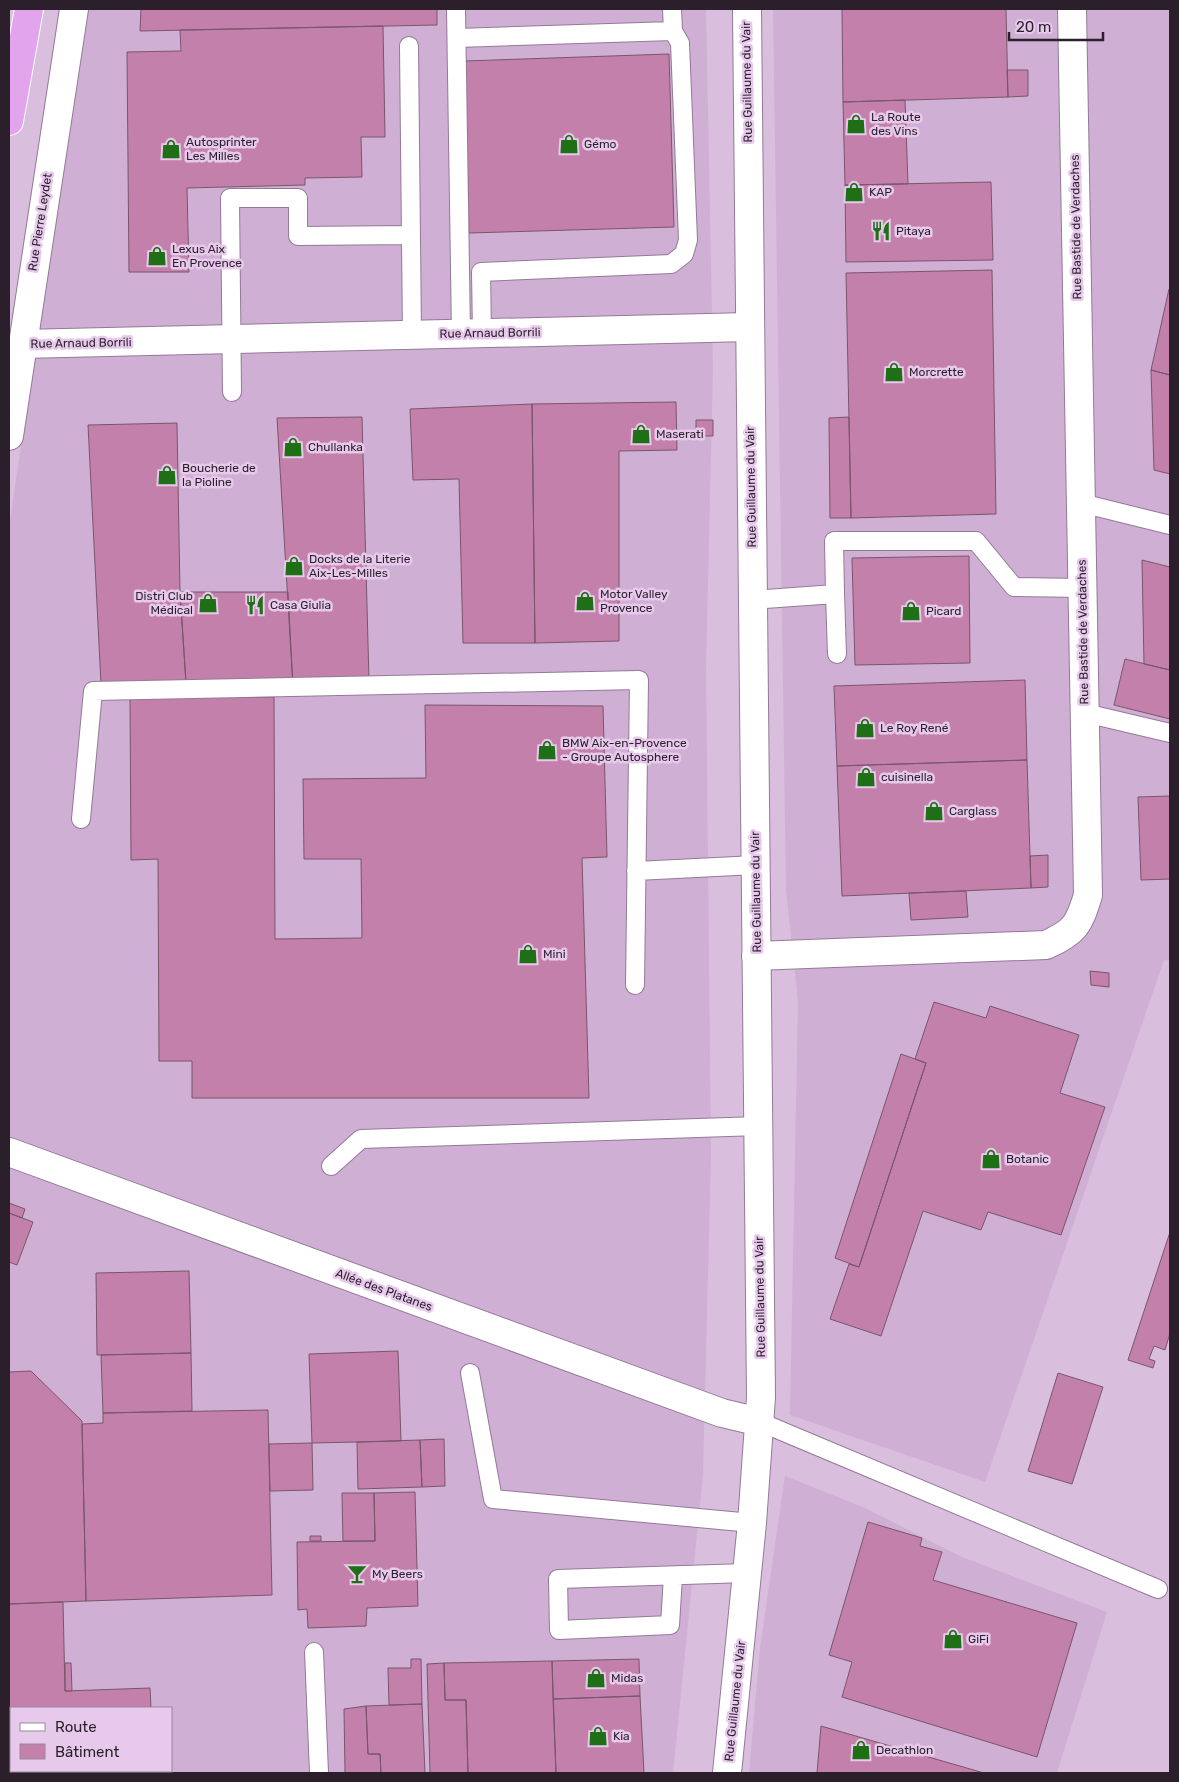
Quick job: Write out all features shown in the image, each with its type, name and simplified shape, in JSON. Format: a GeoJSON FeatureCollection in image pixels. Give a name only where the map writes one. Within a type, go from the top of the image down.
{"type":"FeatureCollection","features":[{"type":"Feature","properties":{"kind":"highway"},"geometry":{"type":"LineString","coordinates":[[9,121],[29,9]]}},
{"type":"Feature","properties":{"kind":"street","name":"Rue Pierre Leydet"},"geometry":{"type":"LineString","coordinates":[[9,436],[74,9]]}},
{"type":"Feature","properties":{"kind":"street","name":"Rue Guillaume du Vair"},"geometry":{"type":"LineString","coordinates":[[727,1773],[760,1422],[756,865],[746,9]]}},
{"type":"Feature","properties":{"kind":"street","name":"Rue Bastide de Verdaches"},"geometry":{"type":"LineString","coordinates":[[756,956],[1046,945],[1066,936],[1081,919],[1088,895],[1072,9]]}},
{"type":"Feature","properties":{"kind":"street","name":"Rue Arnaud Borrili"},"geometry":{"type":"LineString","coordinates":[[22,344],[750,326]]}},
{"type":"Feature","properties":{"kind":"street","name":"Allée des Platanes"},"geometry":{"type":"LineString","coordinates":[[9,1152],[701,1406],[760,1422]]}},
{"type":"Feature","properties":{"kind":"lane"},"geometry":{"type":"LineString","coordinates":[[456,9],[471,334]]}},
{"type":"Feature","properties":{"kind":"lane"},"geometry":{"type":"LineString","coordinates":[[471,334],[482,272],[672,264],[684,254],[688,240],[680,43],[673,31],[672,9]]}},
{"type":"Feature","properties":{"kind":"lane"},"geometry":{"type":"LineString","coordinates":[[457,38],[673,31]]}},
{"type":"Feature","properties":{"kind":"lane"},"geometry":{"type":"LineString","coordinates":[[409,46],[412,335]]}},
{"type":"Feature","properties":{"kind":"lane"},"geometry":{"type":"LineString","coordinates":[[232,392],[230,198],[298,198],[298,236],[411,235]]}},
{"type":"Feature","properties":{"kind":"lane"},"geometry":{"type":"LineString","coordinates":[[1081,503],[1170,526]]}},
{"type":"Feature","properties":{"kind":"lane"},"geometry":{"type":"LineString","coordinates":[[837,654],[834,541],[976,541],[1014,587],[1083,588]]}},
{"type":"Feature","properties":{"kind":"lane"},"geometry":{"type":"LineString","coordinates":[[753,600],[835,594]]}},
{"type":"Feature","properties":{"kind":"lane"},"geometry":{"type":"LineString","coordinates":[[81,819],[93,691],[639,680],[635,985]]}},
{"type":"Feature","properties":{"kind":"lane"},"geometry":{"type":"LineString","coordinates":[[1085,714],[1170,733]]}},
{"type":"Feature","properties":{"kind":"lane"},"geometry":{"type":"LineString","coordinates":[[636,871],[756,865]]}},
{"type":"Feature","properties":{"kind":"lane"},"geometry":{"type":"LineString","coordinates":[[331,1166],[361,1139],[758,1126]]}},
{"type":"Feature","properties":{"kind":"lane"},"geometry":{"type":"LineString","coordinates":[[470,1373],[493,1499],[752,1523]]}},
{"type":"Feature","properties":{"kind":"lane"},"geometry":{"type":"LineString","coordinates":[[760,1422],[1158,1589]]}},
{"type":"Feature","properties":{"kind":"lane"},"geometry":{"type":"LineString","coordinates":[[673,1576],[670,1625],[559,1630],[558,1579],[747,1573]]}},
{"type":"Feature","properties":{"kind":"lane"},"geometry":{"type":"LineString","coordinates":[[314,1652],[319,1773]]}},
{"type":"Feature","properties":{"kind":"shaded area"},"geometry":{"type":"Polygon","coordinates":[[[59,9],[706,9],[713,368],[706,668],[711,1154],[703,1474],[673,1773],[9,1773],[9,527],[25,419],[31,200],[59,9]]]}},
{"type":"Feature","properties":{"kind":"shaded area"},"geometry":{"type":"Polygon","coordinates":[[[773,9],[1170,9],[1170,961],[1164,960],[985,1482],[790,1415],[798,1001],[786,890],[773,9]]]}},
{"type":"Feature","properties":{"kind":"shaded area"},"geometry":{"type":"Polygon","coordinates":[[[785,1476],[865,1508],[962,1557],[1107,1612],[1057,1773],[749,1773],[760,1648],[785,1476]]]}},
{"type":"Feature","properties":{"kind":"building"},"geometry":{"type":"Polygon","coordinates":[[[141,9],[437,9],[437,25],[140,31],[141,9]]]}},
{"type":"Feature","properties":{"kind":"building"},"geometry":{"type":"Polygon","coordinates":[[[842,9],[1006,9],[1008,97],[843,102],[842,9]]]}},
{"type":"Feature","properties":{"kind":"building"},"geometry":{"type":"Polygon","coordinates":[[[383,26],[385,137],[361,137],[362,177],[305,178],[305,185],[187,188],[189,272],[129,272],[127,52],[181,51],[180,30],[383,26]]]}},
{"type":"Feature","properties":{"kind":"building","name":"Gémo"},"geometry":{"type":"Polygon","coordinates":[[[669,54],[674,227],[469,233],[465,61],[669,54]]]}},
{"type":"Feature","properties":{"kind":"building"},"geometry":{"type":"Polygon","coordinates":[[[1007,70],[1028,70],[1028,96],[1008,97],[1007,70]]]}},
{"type":"Feature","properties":{"kind":"building"},"geometry":{"type":"Polygon","coordinates":[[[905,100],[908,184],[845,185],[843,102],[905,100]]]}},
{"type":"Feature","properties":{"kind":"building"},"geometry":{"type":"Polygon","coordinates":[[[991,182],[993,260],[846,262],[845,185],[991,182]]]}},
{"type":"Feature","properties":{"kind":"building"},"geometry":{"type":"Polygon","coordinates":[[[992,270],[996,514],[851,518],[846,273],[992,270]]]}},
{"type":"Feature","properties":{"kind":"building"},"geometry":{"type":"Polygon","coordinates":[[[1170,289],[1170,375],[1151,370],[1170,289]]]}},
{"type":"Feature","properties":{"kind":"building"},"geometry":{"type":"Polygon","coordinates":[[[1151,370],[1170,375],[1170,474],[1154,470],[1151,370]]]}},
{"type":"Feature","properties":{"kind":"building"},"geometry":{"type":"Polygon","coordinates":[[[676,402],[677,450],[619,451],[619,641],[535,643],[532,404],[676,402]]]}},
{"type":"Feature","properties":{"kind":"building"},"geometry":{"type":"Polygon","coordinates":[[[532,404],[535,643],[463,643],[459,479],[413,480],[410,409],[532,404]]]}},
{"type":"Feature","properties":{"kind":"building"},"geometry":{"type":"Polygon","coordinates":[[[362,417],[369,681],[293,687],[277,418],[362,417]]]}},
{"type":"Feature","properties":{"kind":"building"},"geometry":{"type":"Polygon","coordinates":[[[849,417],[851,518],[830,518],[829,418],[849,417]]]}},
{"type":"Feature","properties":{"kind":"building"},"geometry":{"type":"Polygon","coordinates":[[[696,420],[713,420],[713,436],[696,436],[696,420]]]}},
{"type":"Feature","properties":{"kind":"building"},"geometry":{"type":"Polygon","coordinates":[[[177,423],[180,592],[186,683],[101,684],[88,425],[177,423]]]}},
{"type":"Feature","properties":{"kind":"building","name":"Picard"},"geometry":{"type":"Polygon","coordinates":[[[969,556],[970,663],[855,665],[852,558],[969,556]]]}},
{"type":"Feature","properties":{"kind":"building"},"geometry":{"type":"Polygon","coordinates":[[[1142,560],[1170,567],[1170,670],[1144,664],[1142,560]]]}},
{"type":"Feature","properties":{"kind":"building"},"geometry":{"type":"Polygon","coordinates":[[[180,592],[288,592],[293,687],[186,683],[180,592]]]}},
{"type":"Feature","properties":{"kind":"building"},"geometry":{"type":"Polygon","coordinates":[[[1125,659],[1170,670],[1170,719],[1114,705],[1125,659]]]}},
{"type":"Feature","properties":{"kind":"building"},"geometry":{"type":"Polygon","coordinates":[[[1025,680],[1027,760],[837,766],[834,686],[1025,680]]]}},
{"type":"Feature","properties":{"kind":"building"},"geometry":{"type":"Polygon","coordinates":[[[274,697],[275,939],[362,938],[361,859],[304,859],[303,779],[426,778],[425,705],[603,706],[607,857],[582,858],[589,1098],[192,1098],[192,1061],[159,1061],[158,859],[131,860],[130,698],[274,697]]]}},
{"type":"Feature","properties":{"kind":"building","name":"Carglass"},"geometry":{"type":"Polygon","coordinates":[[[1027,760],[1031,888],[842,896],[837,766],[1027,760]]]}},
{"type":"Feature","properties":{"kind":"building"},"geometry":{"type":"Polygon","coordinates":[[[1170,796],[1170,879],[1141,880],[1138,797],[1170,796]]]}},
{"type":"Feature","properties":{"kind":"building"},"geometry":{"type":"Polygon","coordinates":[[[1048,855],[1048,887],[1031,888],[1030,856],[1048,855]]]}},
{"type":"Feature","properties":{"kind":"building"},"geometry":{"type":"Polygon","coordinates":[[[966,891],[968,917],[911,920],[909,893],[966,891]]]}},
{"type":"Feature","properties":{"kind":"building"},"geometry":{"type":"Polygon","coordinates":[[[1090,971],[1109,973],[1109,987],[1091,985],[1090,971]]]}},
{"type":"Feature","properties":{"kind":"building","name":"Botanic"},"geometry":{"type":"Polygon","coordinates":[[[934,1002],[986,1018],[990,1006],[1079,1035],[1060,1093],[1105,1107],[1061,1235],[988,1212],[981,1230],[923,1211],[881,1336],[830,1319],[849,1264],[859,1267],[926,1063],[915,1059],[934,1002]]]}},
{"type":"Feature","properties":{"kind":"building"},"geometry":{"type":"Polygon","coordinates":[[[901,1054],[926,1063],[859,1267],[835,1258],[901,1054]]]}},
{"type":"Feature","properties":{"kind":"building"},"geometry":{"type":"Polygon","coordinates":[[[9,1203],[25,1209],[22,1218],[9,1213],[9,1203]]]}},
{"type":"Feature","properties":{"kind":"building"},"geometry":{"type":"Polygon","coordinates":[[[9,1213],[33,1222],[17,1265],[9,1262],[9,1213]]]}},
{"type":"Feature","properties":{"kind":"building"},"geometry":{"type":"Polygon","coordinates":[[[1170,1232],[1170,1333],[1165,1350],[1154,1346],[1149,1359],[1155,1361],[1153,1368],[1128,1360],[1170,1232]]]}},
{"type":"Feature","properties":{"kind":"building"},"geometry":{"type":"Polygon","coordinates":[[[189,1271],[191,1353],[97,1355],[96,1273],[189,1271]]]}},
{"type":"Feature","properties":{"kind":"building"},"geometry":{"type":"Polygon","coordinates":[[[398,1351],[401,1441],[312,1443],[309,1354],[398,1351]]]}},
{"type":"Feature","properties":{"kind":"building"},"geometry":{"type":"Polygon","coordinates":[[[191,1353],[192,1411],[103,1413],[101,1355],[191,1353]]]}},
{"type":"Feature","properties":{"kind":"building"},"geometry":{"type":"Polygon","coordinates":[[[31,1371],[82,1421],[86,1601],[9,1604],[9,1372],[31,1371]]]}},
{"type":"Feature","properties":{"kind":"building"},"geometry":{"type":"Polygon","coordinates":[[[1058,1373],[1103,1387],[1072,1484],[1028,1471],[1058,1373]]]}},
{"type":"Feature","properties":{"kind":"building"},"geometry":{"type":"Polygon","coordinates":[[[268,1410],[272,1595],[86,1601],[82,1424],[103,1423],[103,1413],[268,1410]]]}},
{"type":"Feature","properties":{"kind":"building"},"geometry":{"type":"Polygon","coordinates":[[[444,1439],[445,1486],[422,1487],[420,1440],[444,1439]]]}},
{"type":"Feature","properties":{"kind":"building"},"geometry":{"type":"Polygon","coordinates":[[[420,1440],[422,1487],[358,1489],[357,1442],[420,1440]]]}},
{"type":"Feature","properties":{"kind":"building"},"geometry":{"type":"Polygon","coordinates":[[[312,1443],[313,1490],[270,1491],[269,1444],[312,1443]]]}},
{"type":"Feature","properties":{"kind":"building","name":"My Beers"},"geometry":{"type":"Polygon","coordinates":[[[415,1492],[418,1606],[367,1608],[366,1626],[308,1628],[307,1609],[298,1610],[297,1542],[375,1541],[374,1493],[415,1492]]]}},
{"type":"Feature","properties":{"kind":"building"},"geometry":{"type":"Polygon","coordinates":[[[342,1493],[374,1493],[375,1541],[343,1541],[342,1493]]]}},
{"type":"Feature","properties":{"kind":"building","name":"GiFi"},"geometry":{"type":"Polygon","coordinates":[[[868,1522],[922,1538],[920,1546],[942,1552],[933,1580],[1077,1623],[1037,1757],[842,1697],[852,1662],[829,1655],[868,1522]]]}},
{"type":"Feature","properties":{"kind":"building"},"geometry":{"type":"Polygon","coordinates":[[[310,1536],[321,1536],[321,1541],[310,1541],[310,1536]]]}},
{"type":"Feature","properties":{"kind":"building"},"geometry":{"type":"Polygon","coordinates":[[[63,1602],[65,1691],[150,1688],[151,1707],[10,1707],[10,1772],[153,1773],[9,1773],[9,1604],[63,1602]]]}},
{"type":"Feature","properties":{"kind":"building"},"geometry":{"type":"Polygon","coordinates":[[[411,1659],[421,1659],[422,1704],[389,1705],[388,1668],[411,1668],[411,1659]]]}},
{"type":"Feature","properties":{"kind":"building","name":"Midas"},"geometry":{"type":"Polygon","coordinates":[[[639,1659],[640,1696],[553,1699],[552,1661],[639,1659]]]}},
{"type":"Feature","properties":{"kind":"building"},"geometry":{"type":"Polygon","coordinates":[[[552,1661],[556,1773],[468,1773],[466,1700],[445,1700],[444,1663],[552,1661]]]}},
{"type":"Feature","properties":{"kind":"building"},"geometry":{"type":"Polygon","coordinates":[[[65,1663],[71,1663],[72,1691],[65,1691],[65,1663]]]}},
{"type":"Feature","properties":{"kind":"building"},"geometry":{"type":"Polygon","coordinates":[[[444,1663],[445,1700],[466,1700],[468,1773],[430,1773],[427,1664],[444,1663]]]}},
{"type":"Feature","properties":{"kind":"building","name":"Kia"},"geometry":{"type":"Polygon","coordinates":[[[640,1696],[644,1773],[556,1773],[553,1699],[640,1696]]]}},
{"type":"Feature","properties":{"kind":"building"},"geometry":{"type":"Polygon","coordinates":[[[422,1704],[425,1773],[381,1773],[380,1754],[368,1754],[366,1706],[422,1704]]]}},
{"type":"Feature","properties":{"kind":"building"},"geometry":{"type":"Polygon","coordinates":[[[366,1706],[368,1754],[380,1754],[381,1773],[345,1773],[344,1709],[366,1706]]]}},
{"type":"Feature","properties":{"kind":"building","name":"Decathlon"},"geometry":{"type":"Polygon","coordinates":[[[821,1726],[984,1773],[817,1773],[821,1726]]]}},
{"type":"Feature","properties":{"kind":"place","name":"La Route des Vins"},"geometry":{"type":"Point","coordinates":[856,124]}},
{"type":"Feature","properties":{"kind":"place","name":"Gémo"},"geometry":{"type":"Point","coordinates":[569,144]}},
{"type":"Feature","properties":{"kind":"place","name":"Autosprinter Les Milles"},"geometry":{"type":"Point","coordinates":[171,149]}},
{"type":"Feature","properties":{"kind":"place","name":"KAP"},"geometry":{"type":"Point","coordinates":[854,192]}},
{"type":"Feature","properties":{"kind":"place","name":"Pitaya"},"geometry":{"type":"Point","coordinates":[881,231]}},
{"type":"Feature","properties":{"kind":"place","name":"Lexus Aix En Provence"},"geometry":{"type":"Point","coordinates":[157,256]}},
{"type":"Feature","properties":{"kind":"place","name":"Morcrette"},"geometry":{"type":"Point","coordinates":[894,372]}},
{"type":"Feature","properties":{"kind":"place","name":"Maserati"},"geometry":{"type":"Point","coordinates":[641,434]}},
{"type":"Feature","properties":{"kind":"place","name":"Chullanka"},"geometry":{"type":"Point","coordinates":[293,447]}},
{"type":"Feature","properties":{"kind":"place","name":"Boucherie de la Pioline"},"geometry":{"type":"Point","coordinates":[167,475]}},
{"type":"Feature","properties":{"kind":"place","name":"Docks de la Literie Aix-Les-Milles"},"geometry":{"type":"Point","coordinates":[294,566]}},
{"type":"Feature","properties":{"kind":"place","name":"Motor Valley Provence"},"geometry":{"type":"Point","coordinates":[585,601]}},
{"type":"Feature","properties":{"kind":"place","name":"Distri Club Médical"},"geometry":{"type":"Point","coordinates":[208,603]}},
{"type":"Feature","properties":{"kind":"place","name":"Casa Giulia"},"geometry":{"type":"Point","coordinates":[255,605]}},
{"type":"Feature","properties":{"kind":"place","name":"Picard"},"geometry":{"type":"Point","coordinates":[911,611]}},
{"type":"Feature","properties":{"kind":"place","name":"Le Roy René"},"geometry":{"type":"Point","coordinates":[865,728]}},
{"type":"Feature","properties":{"kind":"place","name":"BMW Aix-en-Provence - Groupe Autosphere"},"geometry":{"type":"Point","coordinates":[547,750]}},
{"type":"Feature","properties":{"kind":"place","name":"cuisinella"},"geometry":{"type":"Point","coordinates":[866,777]}},
{"type":"Feature","properties":{"kind":"place","name":"Carglass"},"geometry":{"type":"Point","coordinates":[934,811]}},
{"type":"Feature","properties":{"kind":"place","name":"Mini"},"geometry":{"type":"Point","coordinates":[528,954]}},
{"type":"Feature","properties":{"kind":"place","name":"Botanic"},"geometry":{"type":"Point","coordinates":[991,1159]}},
{"type":"Feature","properties":{"kind":"place","name":"My Beers"},"geometry":{"type":"Point","coordinates":[357,1574]}},
{"type":"Feature","properties":{"kind":"place","name":"GiFi"},"geometry":{"type":"Point","coordinates":[953,1639]}},
{"type":"Feature","properties":{"kind":"place","name":"Midas"},"geometry":{"type":"Point","coordinates":[596,1678]}},
{"type":"Feature","properties":{"kind":"place","name":"Kia"},"geometry":{"type":"Point","coordinates":[598,1736]}},
{"type":"Feature","properties":{"kind":"place","name":"Decathlon"},"geometry":{"type":"Point","coordinates":[861,1750]}}]}
